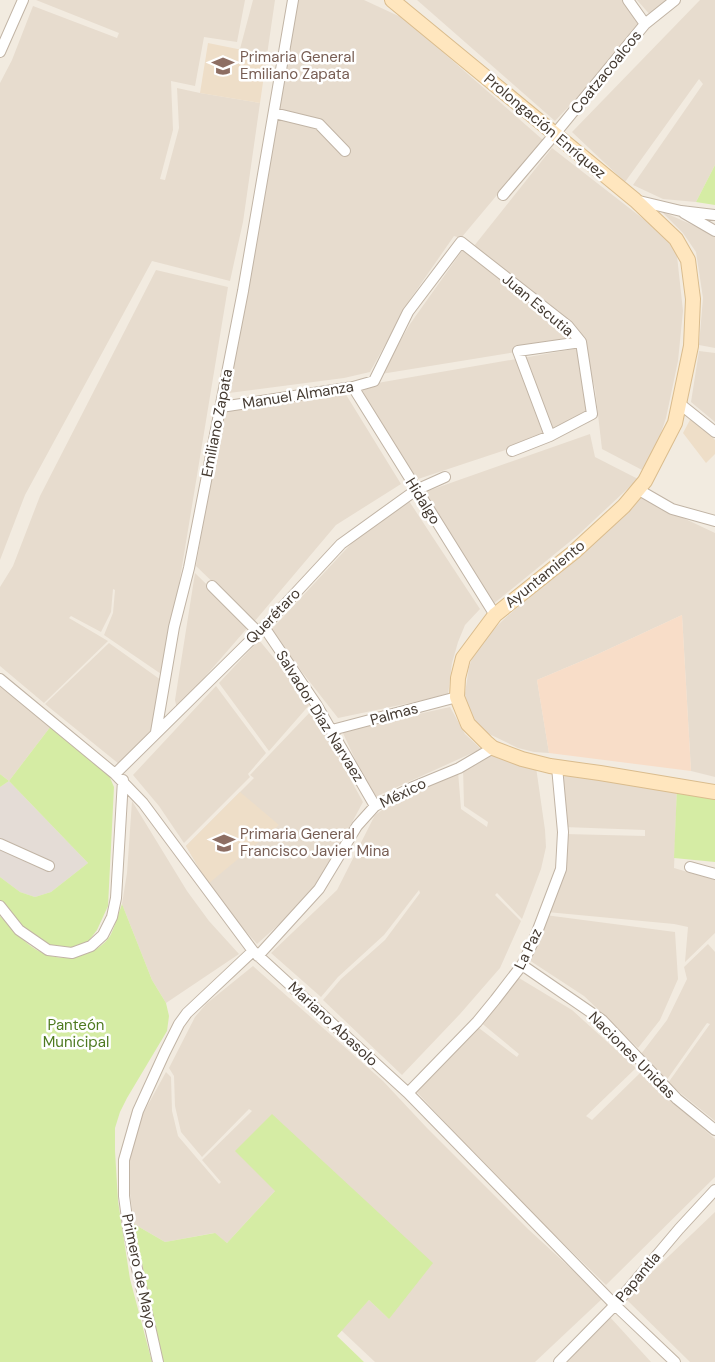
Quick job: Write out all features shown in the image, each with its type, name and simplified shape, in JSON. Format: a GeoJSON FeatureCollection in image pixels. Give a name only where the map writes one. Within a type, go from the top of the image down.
{"type":"FeatureCollection","features":[{"type":"Feature","properties":{"kind":"street"},"geometry":{"type":"LineString","coordinates":[[0,52],[23,0]]}},
{"type":"Feature","properties":{"kind":"street","name":"Emiliano Zapata"},"geometry":{"type":"LineString","coordinates":[[156,732],[174,627],[189,568],[243,291],[293,0]]}},
{"type":"Feature","properties":{"kind":"street","name":"Prolongación Enríquez"},"geometry":{"type":"LineString","coordinates":[[392,0],[635,200],[681,211],[715,215]]}},
{"type":"Feature","properties":{"kind":"street"},"geometry":{"type":"LineString","coordinates":[[628,0],[645,24]]}},
{"type":"Feature","properties":{"kind":"street","name":"Coatzacoalcos"},"geometry":{"type":"LineString","coordinates":[[503,195],[645,24],[675,0]]}},
{"type":"Feature","properties":{"kind":"street"},"geometry":{"type":"LineString","coordinates":[[274,113],[319,124],[345,151]]}},
{"type":"Feature","properties":{"kind":"street","name":"Ayuntamiento"},"geometry":{"type":"LineString","coordinates":[[635,200],[676,239],[688,260],[693,299],[691,346],[676,423],[645,481],[624,506],[574,552],[495,615],[463,658],[458,678],[457,697],[468,724],[493,748],[522,760],[557,768],[715,792]]}},
{"type":"Feature","properties":{"kind":"street"},"geometry":{"type":"LineString","coordinates":[[681,211],[715,231]]}},
{"type":"Feature","properties":{"kind":"street","name":"Juan Escutia"},"geometry":{"type":"LineString","coordinates":[[374,381],[408,312],[461,242],[568,326],[581,342],[592,414],[550,436]]}},
{"type":"Feature","properties":{"kind":"street"},"geometry":{"type":"LineString","coordinates":[[512,451],[550,436],[518,352],[581,342]]}},
{"type":"Feature","properties":{"kind":"street","name":"Manuel Almanza"},"geometry":{"type":"LineString","coordinates":[[221,407],[353,387],[374,381]]}},
{"type":"Feature","properties":{"kind":"street","name":"Hidalgo"},"geometry":{"type":"LineString","coordinates":[[353,387],[495,615]]}},
{"type":"Feature","properties":{"kind":"street"},"geometry":{"type":"LineString","coordinates":[[680,404],[715,432]]}},
{"type":"Feature","properties":{"kind":"street","name":"Querétaro"},"geometry":{"type":"LineString","coordinates":[[119,777],[156,732],[261,629],[341,544],[416,490],[444,477]]}},
{"type":"Feature","properties":{"kind":"street"},"geometry":{"type":"LineString","coordinates":[[639,490],[672,509],[715,521]]}},
{"type":"Feature","properties":{"kind":"street","name":"Salvador Díaz Narvaez"},"geometry":{"type":"LineString","coordinates":[[212,586],[261,629],[332,730],[375,806]]}},
{"type":"Feature","properties":{"kind":"street","name":"Mariano Abasolo"},"geometry":{"type":"LineString","coordinates":[[0,679],[119,777],[143,802],[255,953],[408,1093],[615,1305],[675,1362]]}},
{"type":"Feature","properties":{"kind":"street","name":"Palmas"},"geometry":{"type":"LineString","coordinates":[[332,730],[457,697]]}},
{"type":"Feature","properties":{"kind":"street","name":"México"},"geometry":{"type":"LineString","coordinates":[[255,953],[319,889],[357,826],[375,806],[413,787],[459,768],[493,748]]}},
{"type":"Feature","properties":{"kind":"street","name":"La Paz"},"geometry":{"type":"LineString","coordinates":[[408,1093],[477,1022],[522,965],[534,940],[561,869],[563,832],[557,768]]}},
{"type":"Feature","properties":{"kind":"street"},"geometry":{"type":"LineString","coordinates":[[0,906],[19,930],[48,950],[72,953],[91,946],[103,935],[112,917],[116,898],[119,777]]}},
{"type":"Feature","properties":{"kind":"street"},"geometry":{"type":"LineString","coordinates":[[0,844],[49,866]]}},
{"type":"Feature","properties":{"kind":"street"},"geometry":{"type":"LineString","coordinates":[[690,867],[715,874]]}},
{"type":"Feature","properties":{"kind":"street","name":"Primero de Mayo"},"geometry":{"type":"LineString","coordinates":[[158,1362],[129,1233],[124,1196],[124,1160],[138,1111],[164,1052],[179,1024],[188,1013],[255,953]]}},
{"type":"Feature","properties":{"kind":"street","name":"Naciones Unidas"},"geometry":{"type":"LineString","coordinates":[[522,965],[602,1020],[677,1100],[715,1130]]}},
{"type":"Feature","properties":{"kind":"street","name":"Papantla"},"geometry":{"type":"LineString","coordinates":[[559,1362],[615,1305],[679,1229],[715,1190]]}},
{"type":"Feature","properties":{"kind":"shaded area"},"geometry":{"type":"Polygon","coordinates":[[[36,0],[245,0],[237,42],[204,37],[195,86],[171,81],[173,130],[160,179],[165,180],[179,128],[177,88],[260,103],[243,222],[230,281],[152,261],[25,495],[0,560],[0,83],[12,60],[33,6],[117,38],[119,33],[36,0]]]}},
{"type":"Feature","properties":{"kind":"shaded area"},"geometry":{"type":"Polygon","coordinates":[[[253,0],[275,0],[267,55],[240,49],[253,0]]]}},
{"type":"Feature","properties":{"kind":"shaded area"},"geometry":{"type":"Polygon","coordinates":[[[296,0],[364,0],[405,19],[543,140],[461,238],[454,236],[411,298],[370,372],[344,378],[229,393],[296,0]]]}},
{"type":"Feature","properties":{"kind":"shaded area"},"geometry":{"type":"Polygon","coordinates":[[[417,0],[626,0],[647,24],[555,121],[417,0]]]}},
{"type":"Feature","properties":{"kind":"shaded area"},"geometry":{"type":"Polygon","coordinates":[[[637,0],[671,0],[652,17],[637,0]]]}},
{"type":"Feature","properties":{"kind":"shaded area"},"geometry":{"type":"Polygon","coordinates":[[[700,0],[715,0],[715,165],[696,202],[663,199],[633,185],[703,84],[699,79],[625,182],[572,132],[700,0]]]}},
{"type":"Feature","properties":{"kind":"shaded area"},"geometry":{"type":"Polygon","coordinates":[[[208,43],[267,55],[260,103],[200,93],[208,43]]]}},
{"type":"Feature","properties":{"kind":"shaded area"},"geometry":{"type":"Polygon","coordinates":[[[552,148],[655,228],[671,245],[677,256],[683,311],[678,361],[666,418],[656,448],[644,471],[602,449],[595,389],[581,335],[474,246],[552,148]]]}},
{"type":"Feature","properties":{"kind":"shaded area"},"geometry":{"type":"Polygon","coordinates":[[[661,211],[715,235],[715,348],[699,345],[703,298],[696,252],[683,233],[661,211]]]}},
{"type":"Feature","properties":{"kind":"shaded area"},"geometry":{"type":"Polygon","coordinates":[[[464,248],[577,342],[381,374],[410,324],[464,248]]]}},
{"type":"Feature","properties":{"kind":"shaded area"},"geometry":{"type":"Polygon","coordinates":[[[156,270],[228,287],[164,676],[104,635],[113,613],[115,590],[113,589],[111,612],[101,632],[71,616],[69,618],[108,641],[44,703],[0,666],[0,587],[13,566],[40,496],[156,270]]]}},
{"type":"Feature","properties":{"kind":"shaded area"},"geometry":{"type":"Polygon","coordinates":[[[580,348],[590,422],[412,481],[360,386],[580,348]]]}},
{"type":"Feature","properties":{"kind":"shaded area"},"geometry":{"type":"Polygon","coordinates":[[[699,351],[715,353],[715,422],[691,402],[699,351]]]}},
{"type":"Feature","properties":{"kind":"shaded area"},"geometry":{"type":"Polygon","coordinates":[[[345,393],[401,484],[336,525],[254,622],[196,566],[222,411],[345,393]]]}},
{"type":"Feature","properties":{"kind":"shaded area"},"geometry":{"type":"Polygon","coordinates":[[[691,418],[701,425],[715,440],[715,454],[706,463],[683,433],[691,418]]]}},
{"type":"Feature","properties":{"kind":"shaded area"},"geometry":{"type":"Polygon","coordinates":[[[590,434],[595,457],[638,479],[578,535],[492,605],[422,493],[590,434]]]}},
{"type":"Feature","properties":{"kind":"shaded area"},"geometry":{"type":"Polygon","coordinates":[[[407,498],[480,609],[465,625],[458,642],[452,663],[448,695],[338,718],[270,631],[362,532],[407,498]]]}},
{"type":"Feature","properties":{"kind":"shaded area"},"geometry":{"type":"Polygon","coordinates":[[[641,498],[715,533],[715,777],[691,771],[682,615],[537,680],[549,753],[518,748],[485,732],[472,719],[466,706],[465,694],[469,667],[476,647],[502,621],[613,522],[616,523],[641,498]]]}},
{"type":"Feature","properties":{"kind":"shaded area"},"geometry":{"type":"Polygon","coordinates":[[[195,573],[249,626],[177,709],[175,700],[195,573]]]}},
{"type":"Feature","properties":{"kind":"shaded area"},"geometry":{"type":"Polygon","coordinates":[[[682,615],[691,771],[549,753],[537,680],[682,615]]]}},
{"type":"Feature","properties":{"kind":"shaded area"},"geometry":{"type":"Polygon","coordinates":[[[259,640],[311,703],[269,751],[219,683],[259,640]]]}},
{"type":"Feature","properties":{"kind":"shaded area"},"geometry":{"type":"Polygon","coordinates":[[[109,643],[161,680],[154,728],[119,764],[45,704],[109,643]]]}},
{"type":"Feature","properties":{"kind":"shaded area"},"geometry":{"type":"Polygon","coordinates":[[[216,686],[266,753],[248,774],[250,777],[184,843],[159,806],[133,775],[216,686]]]}},
{"type":"Feature","properties":{"kind":"shaded area"},"geometry":{"type":"Polygon","coordinates":[[[0,687],[51,726],[9,781],[0,774],[0,687]]]}},
{"type":"Feature","properties":{"kind":"shaded area"},"geometry":{"type":"Polygon","coordinates":[[[450,707],[465,734],[481,749],[373,798],[342,731],[450,707]]]}},
{"type":"Feature","properties":{"kind":"shaded area"},"geometry":{"type":"Polygon","coordinates":[[[312,710],[363,802],[314,893],[257,944],[218,900],[186,846],[254,778],[250,775],[312,710]]]}},
{"type":"Feature","properties":{"kind":"shaded area"},"geometry":{"type":"Polygon","coordinates":[[[489,754],[536,767],[546,847],[541,869],[522,919],[497,893],[495,895],[521,921],[500,968],[460,1014],[402,1075],[323,1000],[341,979],[385,940],[420,893],[419,890],[384,935],[338,977],[321,997],[271,953],[337,890],[375,815],[395,801],[458,771],[461,809],[487,827],[488,822],[464,806],[463,767],[489,754]]]}},
{"type":"Feature","properties":{"kind":"shaded area"},"geometry":{"type":"Polygon","coordinates":[[[560,771],[677,787],[674,868],[715,880],[715,933],[685,962],[688,927],[674,924],[547,912],[565,834],[645,836],[645,830],[564,827],[560,771]]]}},
{"type":"Feature","properties":{"kind":"shaded area"},"geometry":{"type":"Polygon","coordinates":[[[9,781],[88,863],[51,892],[35,897],[20,892],[0,877],[0,787],[9,781]]]}},
{"type":"Feature","properties":{"kind":"shaded area"},"geometry":{"type":"Polygon","coordinates":[[[240,792],[279,825],[208,884],[186,846],[240,792]]]}},
{"type":"Feature","properties":{"kind":"shaded area"},"geometry":{"type":"Polygon","coordinates":[[[132,801],[187,891],[209,921],[239,954],[166,1003],[152,980],[122,904],[127,873],[132,801]]]}},
{"type":"Feature","properties":{"kind":"shaded area"},"geometry":{"type":"Polygon","coordinates":[[[545,915],[675,932],[678,979],[660,1020],[638,1048],[584,996],[529,960],[545,915]]]}},
{"type":"Feature","properties":{"kind":"shaded area"},"geometry":{"type":"Polygon","coordinates":[[[708,944],[715,952],[715,1121],[668,1083],[710,1024],[707,1023],[666,1081],[641,1054],[667,1020],[687,979],[684,967],[708,944]]]}},
{"type":"Feature","properties":{"kind":"shaded area"},"geometry":{"type":"Polygon","coordinates":[[[253,966],[383,1081],[528,1229],[603,1298],[535,1362],[375,1362],[341,1330],[369,1300],[389,1319],[275,1191],[227,1243],[214,1233],[165,1242],[134,1224],[129,1186],[129,1166],[133,1142],[139,1121],[166,1072],[171,1077],[172,1111],[178,1136],[219,1184],[221,1182],[202,1160],[252,1111],[249,1109],[202,1157],[181,1132],[175,1106],[174,1076],[169,1068],[195,1017],[206,1004],[253,966]]]}},
{"type":"Feature","properties":{"kind":"shaded area"},"geometry":{"type":"Polygon","coordinates":[[[519,978],[572,1010],[636,1068],[586,1116],[592,1120],[640,1073],[715,1139],[715,1177],[606,1285],[499,1181],[414,1089],[475,1025],[517,1057],[519,1054],[479,1021],[519,978]]]}},
{"type":"Feature","properties":{"kind":"shaded area"},"geometry":{"type":"Polygon","coordinates":[[[715,1212],[715,1362],[690,1362],[625,1298],[715,1212]]]}},
{"type":"Feature","properties":{"kind":"shaded area"},"geometry":{"type":"Polygon","coordinates":[[[609,1316],[651,1362],[567,1362],[609,1316]]]}},
{"type":"Feature","properties":{"kind":"green space"},"geometry":{"type":"Polygon","coordinates":[[[715,165],[715,205],[696,202],[715,165]]]}},
{"type":"Feature","properties":{"kind":"green space"},"geometry":{"type":"Polygon","coordinates":[[[51,726],[108,773],[114,787],[108,906],[97,930],[87,943],[70,950],[52,949],[32,938],[0,906],[0,877],[20,892],[35,897],[51,892],[88,863],[9,781],[51,726]]]}},
{"type":"Feature","properties":{"kind":"green space"},"geometry":{"type":"Polygon","coordinates":[[[0,774],[9,781],[0,787],[0,774]]]}},
{"type":"Feature","properties":{"kind":"green space"},"geometry":{"type":"Polygon","coordinates":[[[677,787],[715,797],[715,862],[674,858],[677,787]]]}},
{"type":"Feature","properties":{"kind":"green space","name":"Panteón Municipal"},"geometry":{"type":"Polygon","coordinates":[[[122,904],[152,980],[166,1003],[169,1016],[167,1031],[127,1098],[115,1128],[118,1201],[130,1279],[152,1362],[0,1362],[0,916],[18,935],[37,950],[47,955],[71,957],[92,951],[105,942],[112,932],[122,904]]]}},
{"type":"Feature","properties":{"kind":"green space"},"geometry":{"type":"Polygon","coordinates":[[[272,1114],[433,1263],[389,1319],[369,1300],[337,1336],[364,1362],[162,1362],[134,1224],[165,1242],[215,1233],[227,1243],[275,1191],[235,1151],[272,1114]]]}},
{"type":"Feature","properties":{"kind":"place","name":"Primaria General Emiliano Zapata"},"geometry":{"type":"Point","coordinates":[223,66]}},
{"type":"Feature","properties":{"kind":"place","name":"Primaria General Francisco Javier Mina"},"geometry":{"type":"Point","coordinates":[224,843]}}]}
